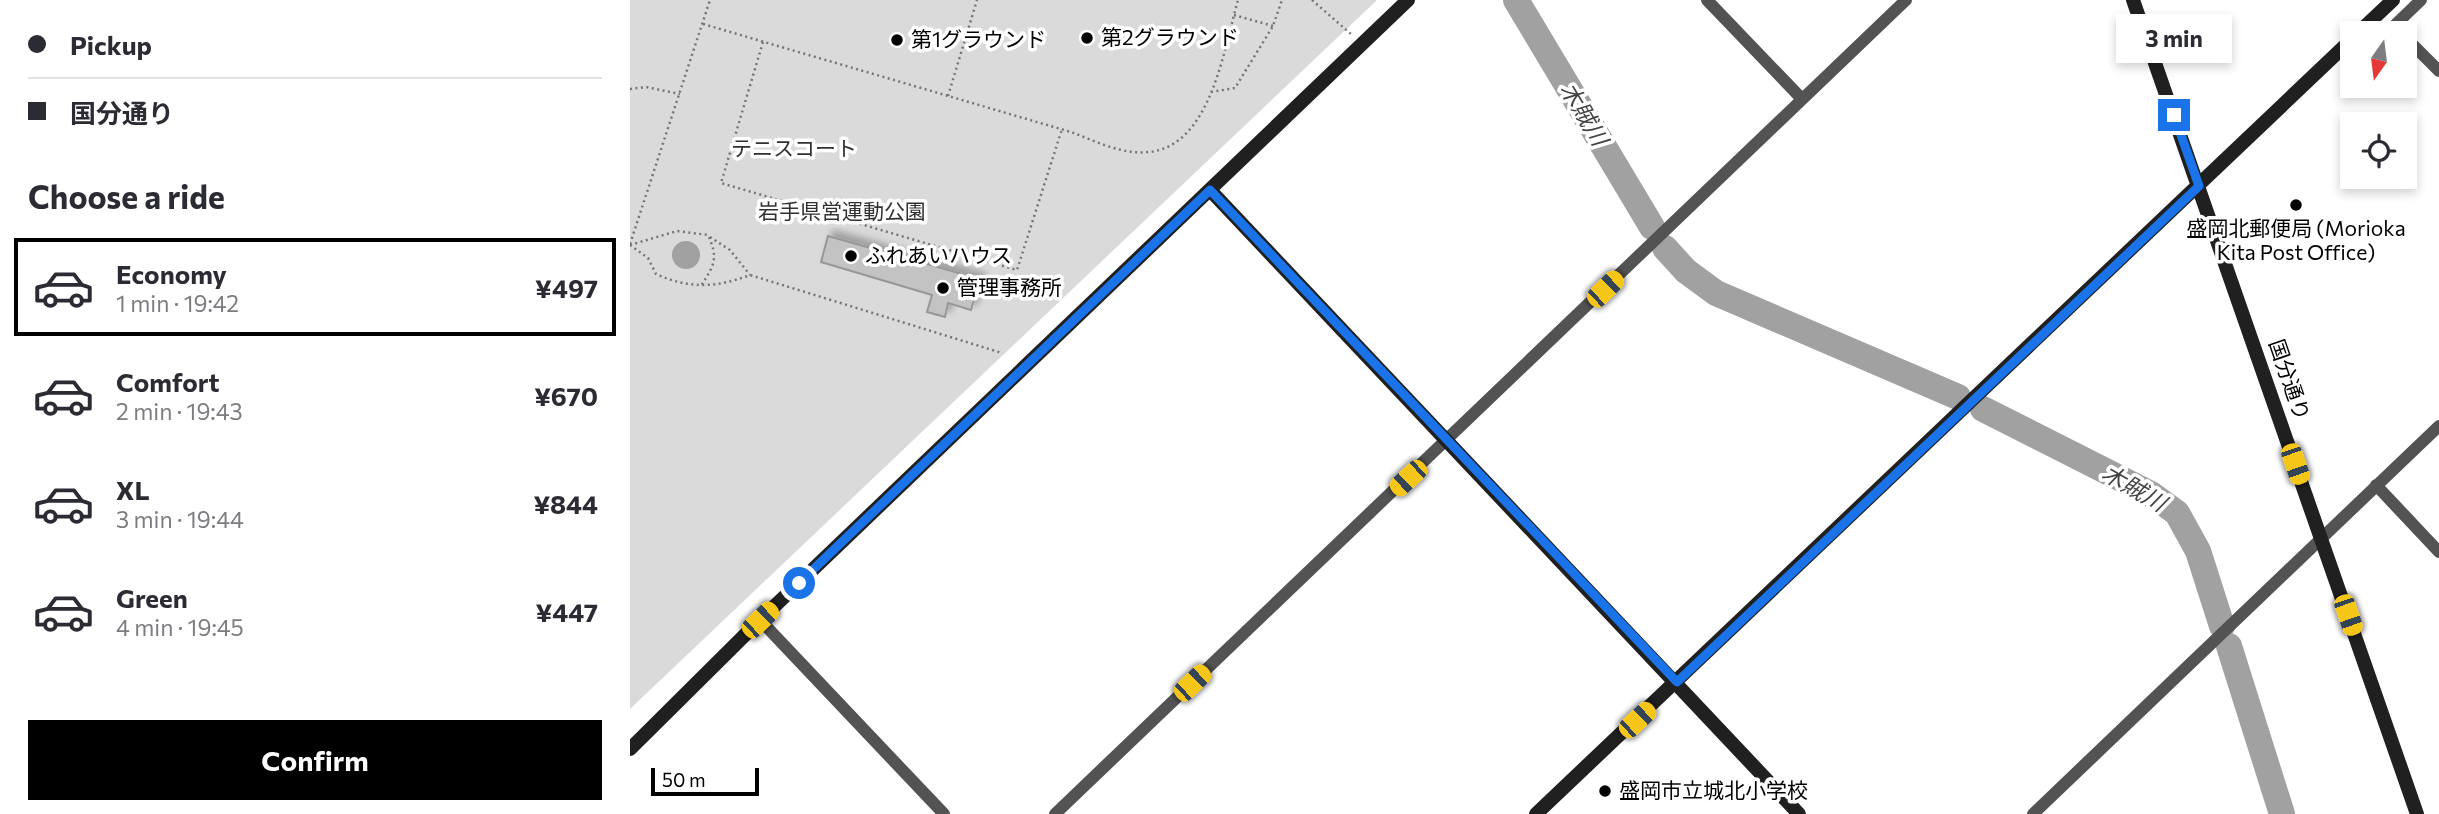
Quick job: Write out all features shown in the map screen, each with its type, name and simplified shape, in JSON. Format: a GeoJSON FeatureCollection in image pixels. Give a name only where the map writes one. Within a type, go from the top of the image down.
{"type":"FeatureCollection","features":[{"type":"Feature","properties":{"kind":"street"},"geometry":{"type":"LineString","coordinates":[[630,749],[760,620],[1408,0]]}},
{"type":"Feature","properties":{"kind":"street"},"geometry":{"type":"LineString","coordinates":[[1707,0],[1802,99]]}},
{"type":"Feature","properties":{"kind":"street"},"geometry":{"type":"LineString","coordinates":[[1055,814],[1906,0]]}},
{"type":"Feature","properties":{"kind":"street","name":"国分通り"},"geometry":{"type":"LineString","coordinates":[[2133,0],[2417,814]]}},
{"type":"Feature","properties":{"kind":"street"},"geometry":{"type":"LineString","coordinates":[[2371,21],[2393,0]]}},
{"type":"Feature","properties":{"kind":"street"},"geometry":{"type":"LineString","coordinates":[[2407,21],[2421,0]]}},
{"type":"Feature","properties":{"kind":"street"},"geometry":{"type":"LineString","coordinates":[[2380,12],[2389,21]]}},
{"type":"Feature","properties":{"kind":"street"},"geometry":{"type":"LineString","coordinates":[[2417,49],[2439,71]]}},
{"type":"Feature","properties":{"kind":"street"},"geometry":{"type":"LineString","coordinates":[[1536,814],[2340,51]]}},
{"type":"Feature","properties":{"kind":"street"},"geometry":{"type":"LineString","coordinates":[[1210,190],[1799,814]]}},
{"type":"Feature","properties":{"kind":"street"},"geometry":{"type":"LineString","coordinates":[[2033,814],[2322,541],[2376,485],[2437,430]]}},
{"type":"Feature","properties":{"kind":"street"},"geometry":{"type":"LineString","coordinates":[[2376,485],[2439,552]]}},
{"type":"Feature","properties":{"kind":"street"},"geometry":{"type":"LineString","coordinates":[[760,620],[944,814]]}},
{"type":"Feature","properties":{"kind":"path"},"geometry":{"type":"LineString","coordinates":[[630,245],[710,0]]}},
{"type":"Feature","properties":{"kind":"path"},"geometry":{"type":"LineString","coordinates":[[948,96],[977,0]]}},
{"type":"Feature","properties":{"kind":"path"},"geometry":{"type":"LineString","coordinates":[[704,24],[1062,129],[1115,148],[1148,152],[1176,144],[1206,109],[1238,0]]}},
{"type":"Feature","properties":{"kind":"path"},"geometry":{"type":"LineString","coordinates":[[1211,92],[1235,88],[1273,26],[1282,0]]}},
{"type":"Feature","properties":{"kind":"path"},"geometry":{"type":"LineString","coordinates":[[1312,0],[1361,44]]}},
{"type":"Feature","properties":{"kind":"path"},"geometry":{"type":"LineString","coordinates":[[1234,15],[1273,26]]}},
{"type":"Feature","properties":{"kind":"path"},"geometry":{"type":"LineString","coordinates":[[763,42],[721,183],[1017,270],[1062,129]]}},
{"type":"Feature","properties":{"kind":"path"},"geometry":{"type":"LineString","coordinates":[[630,89],[646,87],[680,94]]}},
{"type":"Feature","properties":{"kind":"path"},"geometry":{"type":"LineString","coordinates":[[630,245],[677,230],[694,231],[708,236],[730,250],[750,275],[1002,353]]}},
{"type":"Feature","properties":{"kind":"path"},"geometry":{"type":"LineString","coordinates":[[701,286],[713,267],[715,253],[708,236]]}},
{"type":"Feature","properties":{"kind":"path"},"geometry":{"type":"LineString","coordinates":[[630,245],[648,258],[656,274],[678,284],[727,284],[750,275]]}},
{"type":"Feature","properties":{"kind":"green space","name":"岩手県営運動公園"},"geometry":{"type":"Polygon","coordinates":[[[630,0],[1377,0],[630,709],[630,0]]]}},
{"type":"Feature","properties":{"kind":"shaded area"},"geometry":{"type":"Polygon","coordinates":[[[686,241],[696,245],[700,255],[696,265],[686,269],[676,265],[672,255],[676,245],[686,241]]]}},
{"type":"Feature","properties":{"kind":"building","name":"管理事務所"},"geometry":{"type":"Polygon","coordinates":[[[828,236],[980,279],[971,310],[948,303],[945,317],[927,312],[932,295],[821,262],[828,236]]]}},
{"type":"Feature","properties":{"kind":"waterway","name":"木賊川"},"geometry":{"type":"LineString","coordinates":[[1516,0],[1652,227]]}},
{"type":"Feature","properties":{"kind":"waterway","name":"木賊川"},"geometry":{"type":"LineString","coordinates":[[1665,248],[1686,271],[1716,293],[1958,397]]}},
{"type":"Feature","properties":{"kind":"waterway","name":"木賊川"},"geometry":{"type":"LineString","coordinates":[[1983,409],[2151,494],[2177,513],[2198,551],[2222,626]]}},
{"type":"Feature","properties":{"kind":"waterway","name":"木賊川"},"geometry":{"type":"LineString","coordinates":[[2229,646],[2282,814]]}},
{"type":"Feature","properties":{"kind":"place","name":"第2グラウンド"},"geometry":{"type":"Point","coordinates":[1087,38]}},
{"type":"Feature","properties":{"kind":"place","name":"第1グラウンド"},"geometry":{"type":"Point","coordinates":[897,40]}},
{"type":"Feature","properties":{"kind":"place","name":"盛岡北郵便局 (Morioka Kita Post Office)"},"geometry":{"type":"Point","coordinates":[2296,205]}},
{"type":"Feature","properties":{"kind":"place","name":"ふれあいハウス"},"geometry":{"type":"Point","coordinates":[851,256]}},
{"type":"Feature","properties":{"kind":"place","name":"管理事務所"},"geometry":{"type":"Point","coordinates":[943,288]}},
{"type":"Feature","properties":{"kind":"place","name":"盛岡市立城北小学校"},"geometry":{"type":"Point","coordinates":[1605,791]}},
{"type":"Feature","properties":{"kind":"route"},"geometry":{"type":"LineString","coordinates":[[799,583],[1210,190],[1677,682],[2199,186],[2174,115]]}},
{"type":"Feature","properties":{"kind":"park label","name":"テニスコート"},"geometry":{"type":"Point","coordinates":[794,149]}}]}
